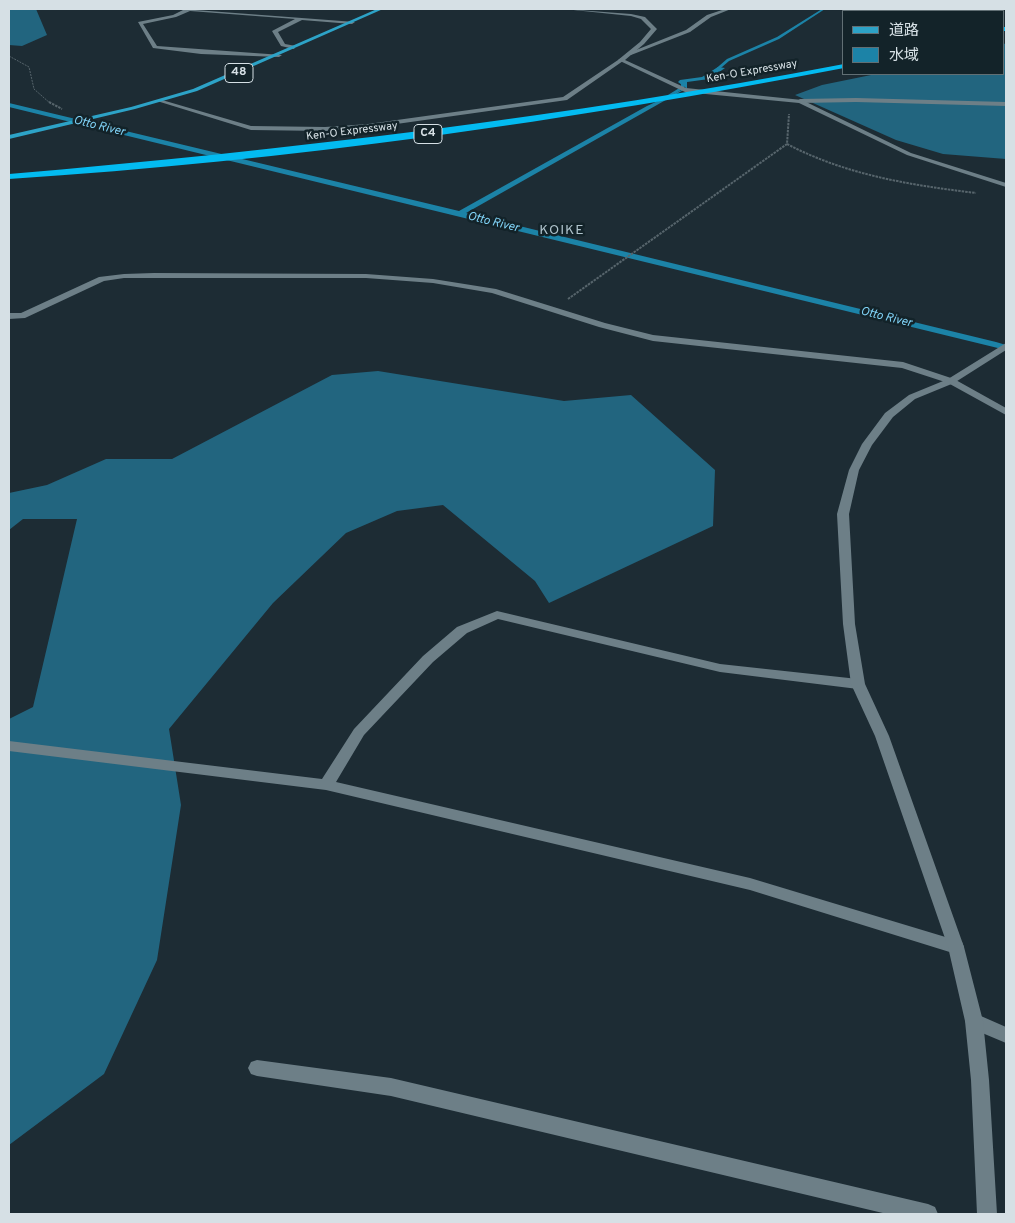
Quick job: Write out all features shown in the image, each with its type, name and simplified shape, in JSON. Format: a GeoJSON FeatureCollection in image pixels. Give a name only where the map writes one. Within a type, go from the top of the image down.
{"type":"FeatureCollection","features":[{"type":"Feature","properties":{"kind":"highway","name":"Ken-O Expressway"},"geometry":{"type":"LineString","coordinates":[[9,177],[205,159],[441,132],[671,98],[842,66]]}},
{"type":"Feature","properties":{"kind":"main road","name":"48"},"geometry":{"type":"LineString","coordinates":[[9,137],[160,101],[216,83],[381,9]]}},
{"type":"Feature","properties":{"kind":"street"},"geometry":{"type":"LineString","coordinates":[[184,9],[352,22]]}},
{"type":"Feature","properties":{"kind":"street"},"geometry":{"type":"LineString","coordinates":[[190,9],[174,16],[140,23],[156,47],[201,52],[279,55]]}},
{"type":"Feature","properties":{"kind":"street"},"geometry":{"type":"LineString","coordinates":[[286,9],[280,11],[290,16]]}},
{"type":"Feature","properties":{"kind":"street"},"geometry":{"type":"LineString","coordinates":[[160,101],[251,128],[324,129],[368,126],[565,99],[622,60],[654,29],[643,18],[566,9]]}},
{"type":"Feature","properties":{"kind":"street"},"geometry":{"type":"LineString","coordinates":[[629,54],[688,31],[708,16],[729,9]]}},
{"type":"Feature","properties":{"kind":"street"},"geometry":{"type":"LineString","coordinates":[[294,48],[283,45],[274,31],[303,17]]}},
{"type":"Feature","properties":{"kind":"street"},"geometry":{"type":"LineString","coordinates":[[622,60],[685,90],[800,101],[856,100],[1006,104]]}},
{"type":"Feature","properties":{"kind":"street"},"geometry":{"type":"LineString","coordinates":[[800,101],[909,154],[1006,185]]}},
{"type":"Feature","properties":{"kind":"street"},"geometry":{"type":"LineString","coordinates":[[9,316],[22,316],[40,310],[102,279],[154,275],[366,276],[410,279],[493,291],[602,325],[653,338],[904,365],[951,381],[1006,412]]}},
{"type":"Feature","properties":{"kind":"street"},"geometry":{"type":"LineString","coordinates":[[987,1214],[980,1080],[974,1021],[956,947],[882,736],[858,684],[849,624],[843,514],[854,470],[867,444],[889,416],[912,397],[951,381],[1006,346]]}},
{"type":"Feature","properties":{"kind":"street"},"geometry":{"type":"LineString","coordinates":[[326,784],[360,732],[428,659],[462,630],[497,615],[720,668],[858,684]]}},
{"type":"Feature","properties":{"kind":"street"},"geometry":{"type":"LineString","coordinates":[[9,746],[326,784],[750,884],[956,947]]}},
{"type":"Feature","properties":{"kind":"street"},"geometry":{"type":"LineString","coordinates":[[974,1021],[1006,1035]]}},
{"type":"Feature","properties":{"kind":"street"},"geometry":{"type":"LineString","coordinates":[[257,1068],[391,1087],[928,1214]]}},
{"type":"Feature","properties":{"kind":"path"},"geometry":{"type":"LineString","coordinates":[[9,56],[29,67],[32,89],[50,104],[93,118]]}},
{"type":"Feature","properties":{"kind":"path"},"geometry":{"type":"LineString","coordinates":[[787,144],[790,100]]}},
{"type":"Feature","properties":{"kind":"path"},"geometry":{"type":"LineString","coordinates":[[787,144],[806,156],[907,185],[978,193]]}},
{"type":"Feature","properties":{"kind":"path"},"geometry":{"type":"LineString","coordinates":[[554,309],[622,259],[787,144]]}},
{"type":"Feature","properties":{"kind":"shaded area"},"geometry":{"type":"Polygon","coordinates":[[[9,9],[36,9],[47,35],[22,46],[9,45],[9,9]]]}},
{"type":"Feature","properties":{"kind":"shaded area"},"geometry":{"type":"Polygon","coordinates":[[[1005,44],[1006,159],[943,154],[896,140],[795,95],[822,85],[871,75],[1005,75],[1005,44]]]}},
{"type":"Feature","properties":{"kind":"shaded area"},"geometry":{"type":"Polygon","coordinates":[[[378,371],[564,401],[631,395],[715,470],[713,526],[549,603],[535,581],[443,505],[397,511],[346,533],[273,603],[169,729],[181,805],[157,960],[104,1074],[9,1145],[9,719],[33,707],[77,519],[23,519],[9,530],[9,493],[47,485],[106,459],[172,459],[332,375],[378,371]]]}},
{"type":"Feature","properties":{"kind":"water","name":"Otto River"},"geometry":{"type":"Polygon","coordinates":[[[718,67],[725,68],[709,79],[687,82],[687,88],[466,213],[996,342],[1006,345],[1006,350],[9,107],[9,103],[459,211],[647,106],[686,88],[678,82],[680,80],[702,77],[718,67]]]}},
{"type":"Feature","properties":{"kind":"waterway"},"geometry":{"type":"LineString","coordinates":[[714,72],[728,60],[778,38],[824,9]]}},
{"type":"Feature","properties":{"kind":"waterway"},"geometry":{"type":"LineString","coordinates":[[664,99],[683,87],[682,82]]}},
{"type":"Feature","properties":{"kind":"district","name":"KOIKE"},"geometry":{"type":"Point","coordinates":[562,231]}}]}
